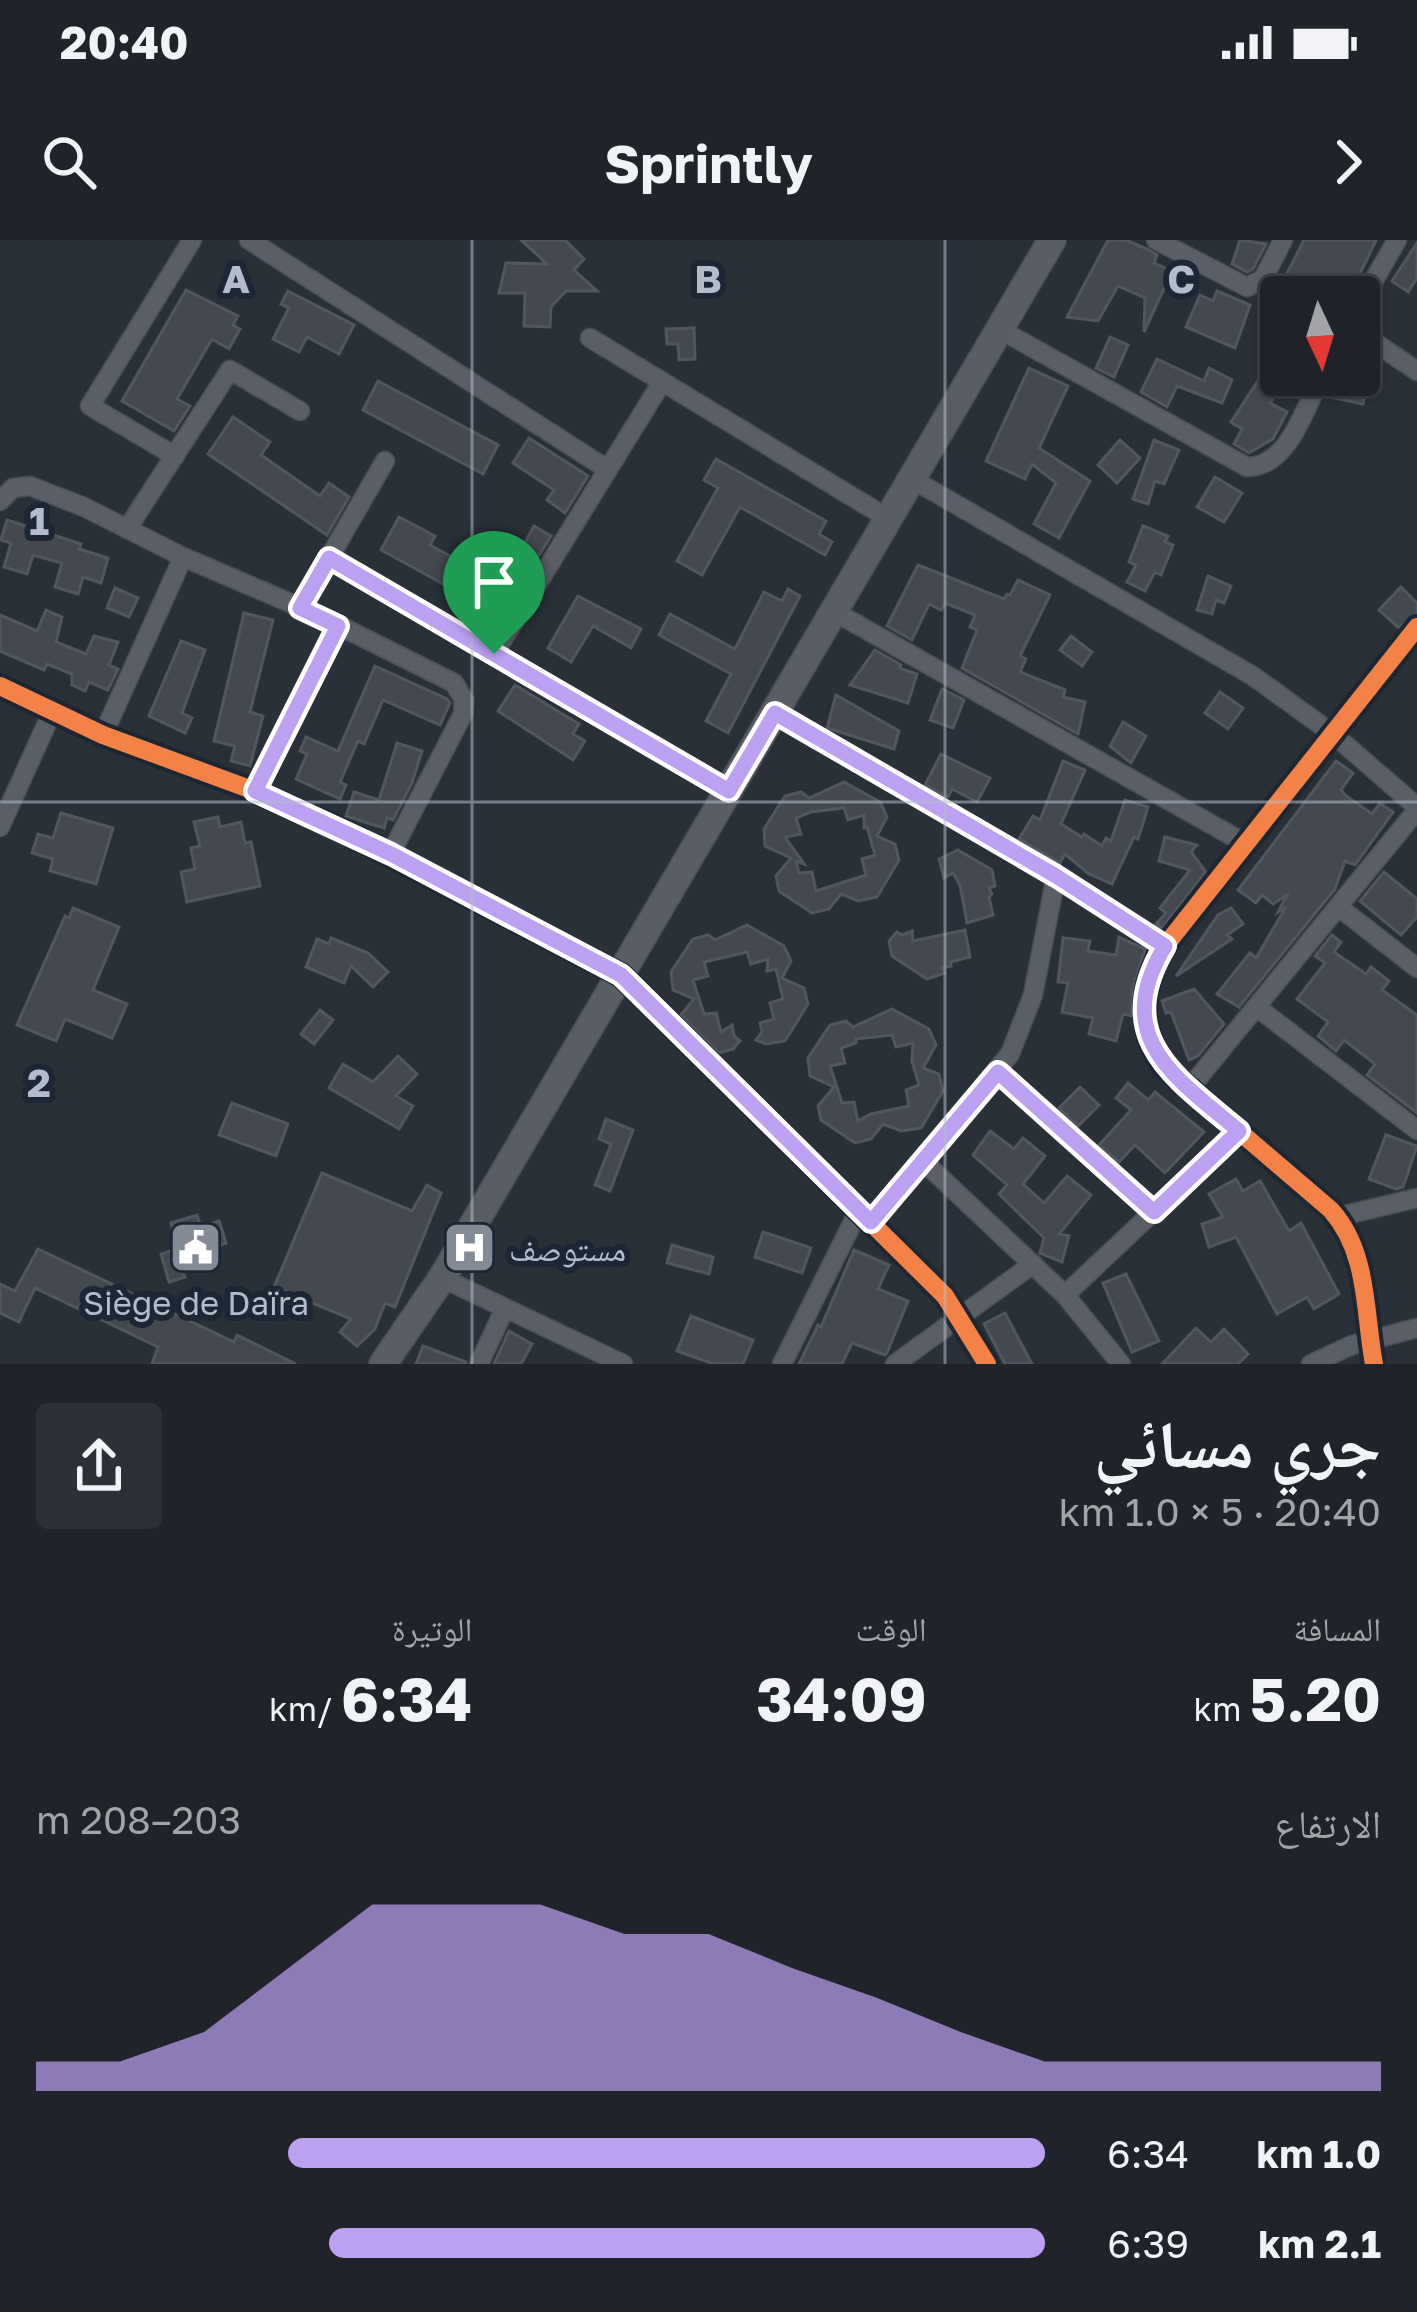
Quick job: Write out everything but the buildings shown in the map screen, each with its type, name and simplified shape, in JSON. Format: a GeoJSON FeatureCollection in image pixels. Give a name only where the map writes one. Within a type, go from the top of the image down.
{"type":"FeatureCollection","features":[{"type":"Feature","properties":{"kind":"main road"},"geometry":{"type":"LineString","coordinates":[[383,1364],[440,1282],[1052,240]]}},
{"type":"Feature","properties":{"kind":"main road"},"geometry":{"type":"LineString","coordinates":[[397,1364],[432,1308],[440,1282]]}},
{"type":"Feature","properties":{"kind":"street"},"geometry":{"type":"LineString","coordinates":[[175,456],[90,406],[192,240]]}},
{"type":"Feature","properties":{"kind":"street"},"geometry":{"type":"LineString","coordinates":[[249,240],[607,469]]}},
{"type":"Feature","properties":{"kind":"street"},"geometry":{"type":"LineString","coordinates":[[1156,240],[1247,287],[1263,279],[1283,240]]}},
{"type":"Feature","properties":{"kind":"street"},"geometry":{"type":"LineString","coordinates":[[1376,276],[1397,240]]}},
{"type":"Feature","properties":{"kind":"street"},"geometry":{"type":"LineString","coordinates":[[999,329],[1246,467],[1262,466],[1281,453],[1311,396]]}},
{"type":"Feature","properties":{"kind":"street"},"geometry":{"type":"LineString","coordinates":[[590,338],[889,519]]}},
{"type":"Feature","properties":{"kind":"street"},"geometry":{"type":"LineString","coordinates":[[1380,346],[1417,371]]}},
{"type":"Feature","properties":{"kind":"street"},"geometry":{"type":"LineString","coordinates":[[127,529],[230,370],[300,411]]}},
{"type":"Feature","properties":{"kind":"street"},"geometry":{"type":"LineString","coordinates":[[494,654],[662,382]]}},
{"type":"Feature","properties":{"kind":"street"},"geometry":{"type":"LineString","coordinates":[[300,608],[385,461]]}},
{"type":"Feature","properties":{"kind":"street"},"geometry":{"type":"LineString","coordinates":[[912,479],[1253,676],[1333,734],[1417,808],[1189,1089]]}},
{"type":"Feature","properties":{"kind":"street"},"geometry":{"type":"LineString","coordinates":[[0,501],[13,488],[30,486],[454,683],[464,700],[464,714],[391,854]]}},
{"type":"Feature","properties":{"kind":"street"},"geometry":{"type":"LineString","coordinates":[[103,735],[183,557]]}},
{"type":"Feature","properties":{"kind":"street"},"geometry":{"type":"LineString","coordinates":[[329,558],[729,791]]}},
{"type":"Feature","properties":{"kind":"street"},"geometry":{"type":"LineString","coordinates":[[835,612],[1248,845]]}},
{"type":"Feature","properties":{"kind":"street"},"geometry":{"type":"LineString","coordinates":[[255,791],[338,626]]}},
{"type":"Feature","properties":{"kind":"street"},"geometry":{"type":"LineString","coordinates":[[1374,1364],[1358,1256],[1337,1217],[1156,1056],[1144,1019],[1148,980],[1165,946],[1417,627]]}},
{"type":"Feature","properties":{"kind":"street"},"geometry":{"type":"LineString","coordinates":[[0,686],[103,735],[255,791],[391,854],[621,975],[945,1296],[987,1364]]}},
{"type":"Feature","properties":{"kind":"street"},"geometry":{"type":"LineString","coordinates":[[0,827],[53,710]]}},
{"type":"Feature","properties":{"kind":"street"},"geometry":{"type":"LineString","coordinates":[[775,713],[1056,876],[1165,946]]}},
{"type":"Feature","properties":{"kind":"street"},"geometry":{"type":"LineString","coordinates":[[782,1364],[865,1216],[923,1161],[998,1072],[1027,1016],[1056,876]]}},
{"type":"Feature","properties":{"kind":"street"},"geometry":{"type":"LineString","coordinates":[[1340,908],[1417,968]]}},
{"type":"Feature","properties":{"kind":"street"},"geometry":{"type":"LineString","coordinates":[[1258,1008],[1417,1130]]}},
{"type":"Feature","properties":{"kind":"street"},"geometry":{"type":"LineString","coordinates":[[998,1072],[1154,1212]]}},
{"type":"Feature","properties":{"kind":"street"},"geometry":{"type":"LineString","coordinates":[[1065,1295],[1239,1131]]}},
{"type":"Feature","properties":{"kind":"street"},"geometry":{"type":"LineString","coordinates":[[923,1161],[1065,1295],[1121,1364]]}},
{"type":"Feature","properties":{"kind":"street"},"geometry":{"type":"LineString","coordinates":[[1337,1217],[1417,1198]]}},
{"type":"Feature","properties":{"kind":"street"},"geometry":{"type":"LineString","coordinates":[[895,1364],[1033,1264]]}},
{"type":"Feature","properties":{"kind":"street"},"geometry":{"type":"LineString","coordinates":[[440,1282],[622,1364]]}},
{"type":"Feature","properties":{"kind":"street"},"geometry":{"type":"LineString","coordinates":[[479,1364],[505,1308]]}},
{"type":"Feature","properties":{"kind":"street"},"geometry":{"type":"LineString","coordinates":[[1311,1364],[1370,1340],[1417,1328]]}},
{"type":"Feature","properties":{"kind":"cycle path"},"geometry":{"type":"LineString","coordinates":[[1374,1364],[1359,1264],[1343,1227],[1331,1210],[1164,1067],[1149,1037],[1145,1006],[1150,976],[1165,946],[1417,627]]}},
{"type":"Feature","properties":{"kind":"cycle path"},"geometry":{"type":"LineString","coordinates":[[0,686],[103,735],[329,824],[621,975],[945,1296],[987,1364]]}},
{"type":"Feature","properties":{"kind":"place","name":"Siège de Daïra"},"geometry":{"type":"Point","coordinates":[196,1248]}},
{"type":"Feature","properties":{"kind":"place","name":"مستوصف"},"geometry":{"type":"Point","coordinates":[470,1248]}},
{"type":"Feature","properties":{"kind":"route"},"geometry":{"type":"LineString","coordinates":[[329,558],[494,654],[729,791],[775,713],[1056,876],[1165,946],[1144,993],[1150,1044],[1163,1067],[1239,1131],[1154,1212],[998,1072],[871,1222],[621,975],[391,854],[255,791],[338,626],[300,608],[329,558]]}}]}
